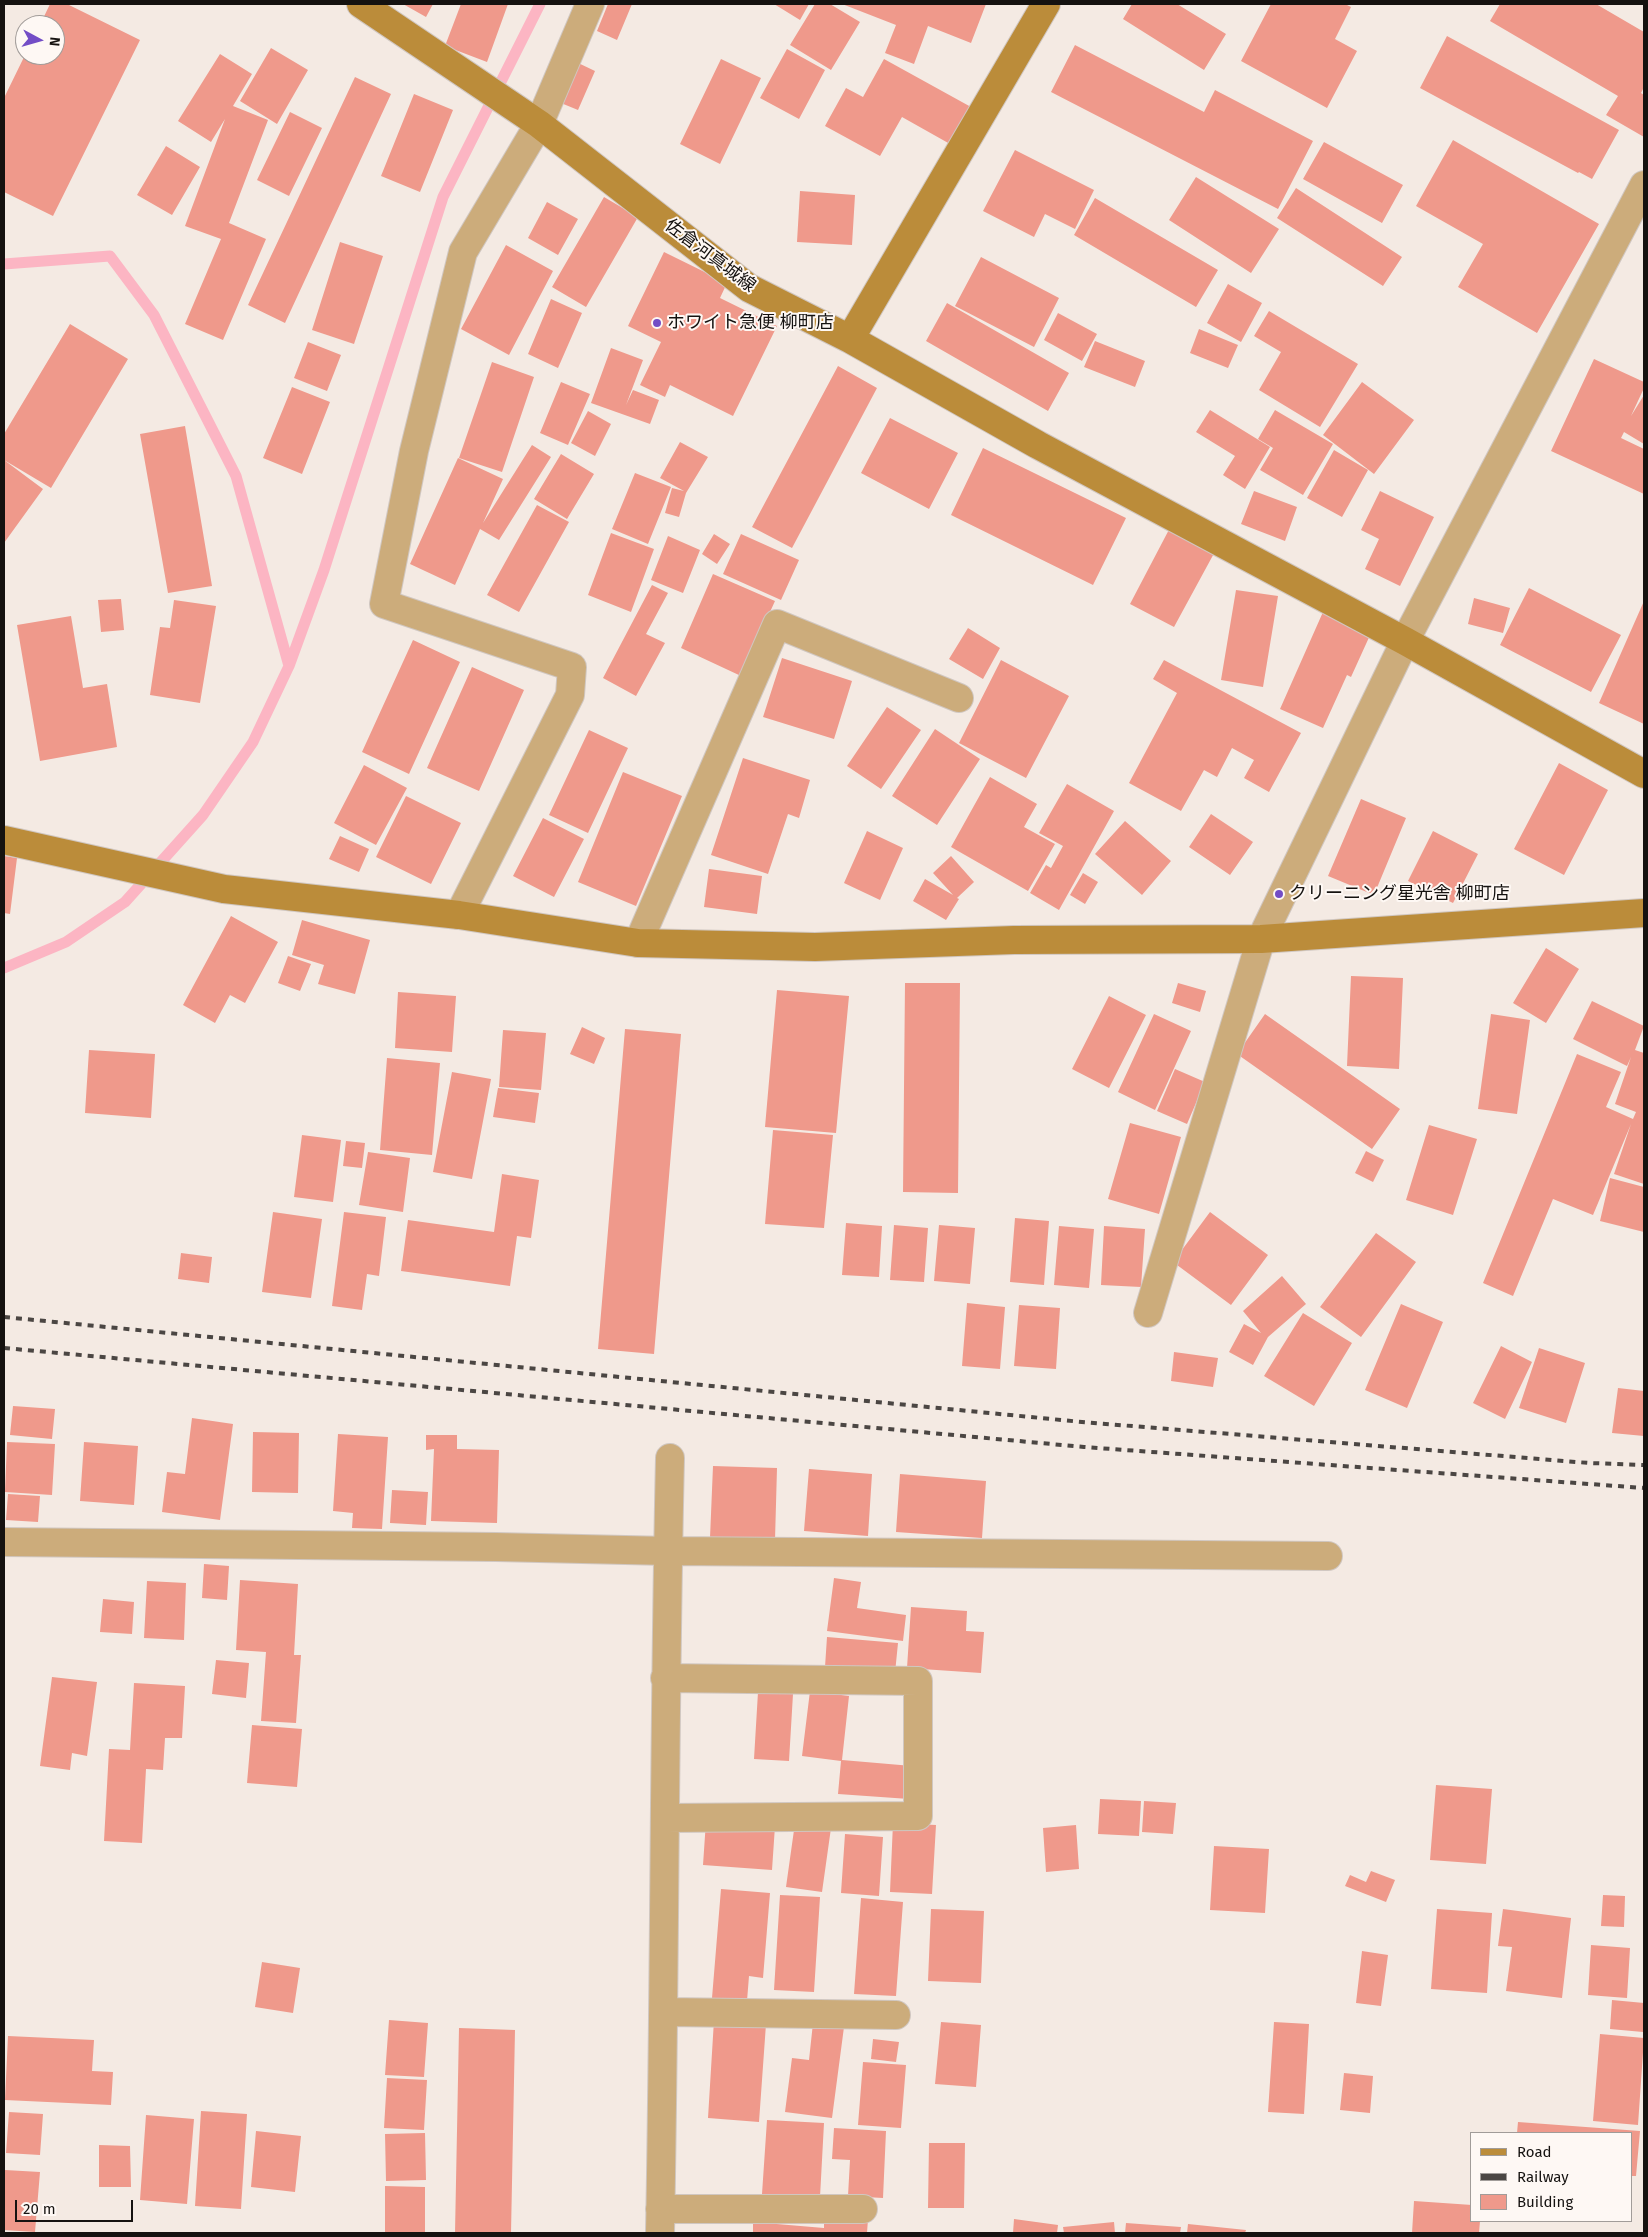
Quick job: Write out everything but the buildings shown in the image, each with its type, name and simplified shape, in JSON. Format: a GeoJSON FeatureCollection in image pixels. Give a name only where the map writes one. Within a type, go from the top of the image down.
{"type":"FeatureCollection","features":[{"type":"Feature","properties":{"kind":"street","name":"佐倉河真城線"},"geometry":{"type":"LineString","coordinates":[[361,4],[539,124],[748,288],[850,339],[1038,445],[1405,641],[1644,774]]}},
{"type":"Feature","properties":{"kind":"street"},"geometry":{"type":"LineString","coordinates":[[459,915],[570,695],[572,667],[384,604],[414,451],[464,252],[539,124],[590,4]]}},
{"type":"Feature","properties":{"kind":"street"},"geometry":{"type":"LineString","coordinates":[[850,339],[1046,4]]}},
{"type":"Feature","properties":{"kind":"street"},"geometry":{"type":"LineString","coordinates":[[1148,1313],[1260,939],[1405,641],[1644,185]]}},
{"type":"Feature","properties":{"kind":"street"},"geometry":{"type":"LineString","coordinates":[[638,943],[777,624],[959,698]]}},
{"type":"Feature","properties":{"kind":"street"},"geometry":{"type":"LineString","coordinates":[[4,840],[224,889],[459,915],[638,943],[814,947],[1014,940],[1260,939],[1644,913]]}},
{"type":"Feature","properties":{"kind":"street"},"geometry":{"type":"LineString","coordinates":[[670,1458],[660,2221],[863,2209]]}},
{"type":"Feature","properties":{"kind":"street"},"geometry":{"type":"LineString","coordinates":[[4,1542],[496,1547],[668,1551],[1328,1556]]}},
{"type":"Feature","properties":{"kind":"street"},"geometry":{"type":"LineString","coordinates":[[665,1818],[918,1816],[918,1681],[666,1678]]}},
{"type":"Feature","properties":{"kind":"street"},"geometry":{"type":"LineString","coordinates":[[664,2012],[896,2015]]}},
{"type":"Feature","properties":{"kind":"waterway"},"geometry":{"type":"LineString","coordinates":[[4,968],[66,942],[125,902],[203,815],[253,742],[289,666],[324,570],[443,197],[540,4]]}},
{"type":"Feature","properties":{"kind":"waterway"},"geometry":{"type":"LineString","coordinates":[[4,264],[110,256],[154,315],[236,476],[289,666]]}},
{"type":"Feature","properties":{"kind":"railway"},"geometry":{"type":"LineString","coordinates":[[4,1317],[1082,1422],[1589,1463],[1644,1465]]}},
{"type":"Feature","properties":{"kind":"railway"},"geometry":{"type":"LineString","coordinates":[[4,1348],[1084,1447],[1644,1488]]}},
{"type":"Feature","properties":{"kind":"place","name":"ホワイト急便 柳町店"},"geometry":{"type":"Point","coordinates":[657,323]}},
{"type":"Feature","properties":{"kind":"place","name":"クリーニング星光舎 柳町店"},"geometry":{"type":"Point","coordinates":[1279,894]}}]}
